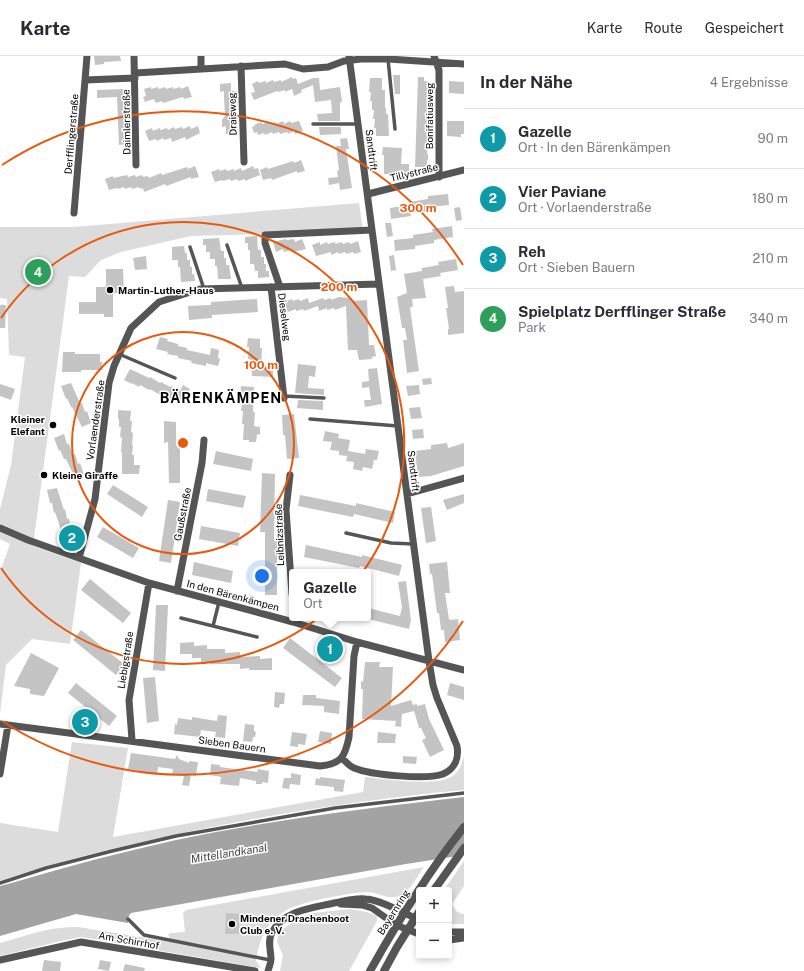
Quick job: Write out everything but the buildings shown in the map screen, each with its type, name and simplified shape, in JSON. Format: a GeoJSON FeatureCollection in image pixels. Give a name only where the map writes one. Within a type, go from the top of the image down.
{"type":"FeatureCollection","features":[{"type":"Feature","properties":{"kind":"street","name":"Derfflingerstraße"},"geometry":{"type":"LineString","coordinates":[[74,213],[87,56]]}},
{"type":"Feature","properties":{"kind":"street","name":"Daimlerstraße"},"geometry":{"type":"LineString","coordinates":[[134,56],[136,165]]}},
{"type":"Feature","properties":{"kind":"street"},"geometry":{"type":"LineString","coordinates":[[201,56],[202,69]]}},
{"type":"Feature","properties":{"kind":"street"},"geometry":{"type":"LineString","coordinates":[[85,80],[241,66],[285,64],[302,69],[328,67],[350,58],[435,59],[464,64]]}},
{"type":"Feature","properties":{"kind":"street","name":"Sandtrift"},"geometry":{"type":"LineString","coordinates":[[342,758],[353,767],[364,771],[398,776],[434,776],[443,774],[453,768],[458,753],[457,746],[433,686],[428,661],[350,58]]}},
{"type":"Feature","properties":{"kind":"street","name":"Bonifatiusweg"},"geometry":{"type":"LineString","coordinates":[[435,59],[439,70],[439,176]]}},
{"type":"Feature","properties":{"kind":"street","name":"Draisweg"},"geometry":{"type":"LineString","coordinates":[[241,66],[244,162]]}},
{"type":"Feature","properties":{"kind":"street","name":"Tillystraße"},"geometry":{"type":"LineString","coordinates":[[368,194],[464,170]]}},
{"type":"Feature","properties":{"kind":"street"},"geometry":{"type":"LineString","coordinates":[[280,287],[265,243],[265,235],[372,230]]}},
{"type":"Feature","properties":{"kind":"street","name":"Vorlaenderstraße"},"geometry":{"type":"LineString","coordinates":[[79,558],[95,499],[109,383],[114,366],[131,328],[159,302],[200,289],[379,284]]}},
{"type":"Feature","properties":{"kind":"street","name":"Dieselweg"},"geometry":{"type":"LineString","coordinates":[[271,287],[284,397]]}},
{"type":"Feature","properties":{"kind":"street","name":"Gaußstraße"},"geometry":{"type":"LineString","coordinates":[[177,591],[202,462],[204,440]]}},
{"type":"Feature","properties":{"kind":"street","name":"Leibnizstraße"},"geometry":{"type":"LineString","coordinates":[[290,475],[286,510],[290,569]]}},
{"type":"Feature","properties":{"kind":"street"},"geometry":{"type":"LineString","coordinates":[[407,494],[464,478]]}},
{"type":"Feature","properties":{"kind":"street","name":"In den Bärenkämpen"},"geometry":{"type":"LineString","coordinates":[[0,528],[28,540],[148,583],[289,619]]}},
{"type":"Feature","properties":{"kind":"street","name":"Liebigstraße"},"geometry":{"type":"LineString","coordinates":[[132,740],[129,700],[148,583]]}},
{"type":"Feature","properties":{"kind":"street","name":"In den Bärenkämpen"},"geometry":{"type":"LineString","coordinates":[[296,621],[357,642],[464,670]]}},
{"type":"Feature","properties":{"kind":"street"},"geometry":{"type":"LineString","coordinates":[[342,758],[347,748],[349,737],[354,656],[357,642]]}},
{"type":"Feature","properties":{"kind":"street","name":"Sieben Bauern"},"geometry":{"type":"LineString","coordinates":[[0,724],[132,740],[320,766],[335,763],[342,758]]}},
{"type":"Feature","properties":{"kind":"street"},"geometry":{"type":"LineString","coordinates":[[0,774],[8,725]]}},
{"type":"Feature","properties":{"kind":"street","name":"Bayernring"},"geometry":{"type":"LineString","coordinates":[[370,971],[396,925],[430,873],[464,827]]}},
{"type":"Feature","properties":{"kind":"street"},"geometry":{"type":"LineString","coordinates":[[436,887],[464,848]]}},
{"type":"Feature","properties":{"kind":"street"},"geometry":{"type":"LineString","coordinates":[[268,971],[272,960],[269,940],[272,932],[282,921],[294,912],[315,906],[333,904],[351,899],[365,898],[416,916]]}},
{"type":"Feature","properties":{"kind":"street"},"geometry":{"type":"LineString","coordinates":[[333,904],[372,908],[396,925],[416,933]]}},
{"type":"Feature","properties":{"kind":"street"},"geometry":{"type":"LineString","coordinates":[[384,971],[407,930],[416,919]]}},
{"type":"Feature","properties":{"kind":"street"},"geometry":{"type":"LineString","coordinates":[[452,932],[464,932]]}},
{"type":"Feature","properties":{"kind":"street"},"geometry":{"type":"LineString","coordinates":[[452,940],[464,938]]}},
{"type":"Feature","properties":{"kind":"street","name":"Am Schirrhof"},"geometry":{"type":"LineString","coordinates":[[0,960],[81,942],[256,971]]}},
{"type":"Feature","properties":{"kind":"lane"},"geometry":{"type":"LineString","coordinates":[[388,59],[395,129]]}},
{"type":"Feature","properties":{"kind":"lane"},"geometry":{"type":"LineString","coordinates":[[313,124],[359,124]]}},
{"type":"Feature","properties":{"kind":"lane"},"geometry":{"type":"LineString","coordinates":[[226,245],[242,288]]}},
{"type":"Feature","properties":{"kind":"lane"},"geometry":{"type":"LineString","coordinates":[[190,247],[204,289]]}},
{"type":"Feature","properties":{"kind":"lane"},"geometry":{"type":"LineString","coordinates":[[119,354],[175,378]]}},
{"type":"Feature","properties":{"kind":"lane"},"geometry":{"type":"LineString","coordinates":[[284,397],[324,398]]}},
{"type":"Feature","properties":{"kind":"lane"},"geometry":{"type":"LineString","coordinates":[[310,419],[398,426]]}},
{"type":"Feature","properties":{"kind":"lane"},"geometry":{"type":"LineString","coordinates":[[346,533],[391,543],[414,544]]}},
{"type":"Feature","properties":{"kind":"lane"},"geometry":{"type":"LineString","coordinates":[[213,626],[219,602]]}},
{"type":"Feature","properties":{"kind":"lane"},"geometry":{"type":"LineString","coordinates":[[182,618],[257,638]]}},
{"type":"Feature","properties":{"kind":"lane"},"geometry":{"type":"LineString","coordinates":[[0,883],[46,868],[176,836],[335,808],[464,793]]}},
{"type":"Feature","properties":{"kind":"lane"},"geometry":{"type":"LineString","coordinates":[[128,919],[144,935],[272,960]]}},
{"type":"Feature","properties":{"kind":"shaded area"},"geometry":{"type":"Polygon","coordinates":[[[359,203],[363,229],[191,236],[121,252],[101,260],[85,277],[69,276],[33,546],[81,563],[70,644],[32,639],[6,665],[0,714],[0,572],[10,544],[0,539],[0,509],[11,465],[25,357],[9,355],[7,299],[0,298],[0,227],[73,227],[359,203]]]}},
{"type":"Feature","properties":{"kind":"shaded area"},"geometry":{"type":"Polygon","coordinates":[[[72,742],[128,748],[113,837],[363,792],[365,777],[420,782],[441,780],[449,778],[457,772],[461,766],[464,756],[464,790],[344,804],[225,824],[91,854],[36,869],[0,881],[0,823],[58,832],[72,742]]]}},
{"type":"Feature","properties":{"kind":"shaded area"},"geometry":{"type":"Polygon","coordinates":[[[464,861],[464,886],[452,904],[452,887],[446,887],[464,861]]]}},
{"type":"Feature","properties":{"kind":"shaded area"},"geometry":{"type":"Polygon","coordinates":[[[424,867],[408,890],[397,897],[388,897],[368,892],[354,893],[317,900],[291,908],[280,914],[265,932],[260,945],[256,961],[261,968],[81,937],[0,956],[0,943],[38,932],[68,927],[78,927],[172,942],[168,935],[170,933],[185,932],[183,913],[186,910],[424,867]]]}},
{"type":"Feature","properties":{"kind":"shaded area"},"geometry":{"type":"Polygon","coordinates":[[[452,904],[456,911],[464,914],[464,924],[452,924],[452,904]]]}},
{"type":"Feature","properties":{"kind":"shaded area"},"geometry":{"type":"Polygon","coordinates":[[[350,909],[367,912],[377,916],[377,921],[349,971],[280,971],[283,955],[277,942],[278,935],[283,929],[300,917],[313,913],[350,909]]]}},
{"type":"Feature","properties":{"kind":"water","name":"Mittellandkanal"},"geometry":{"type":"Polygon","coordinates":[[[464,797],[464,855],[131,913],[128,923],[76,914],[0,936],[0,886],[115,854],[248,826],[320,815],[464,797]]]}},
{"type":"Feature","properties":{"kind":"place","name":"Spielplatz Derfflinger Straße"},"geometry":{"type":"Point","coordinates":[38,272]}},
{"type":"Feature","properties":{"kind":"place","name":"Martin-Luther-Haus"},"geometry":{"type":"Point","coordinates":[110,290]}},
{"type":"Feature","properties":{"kind":"place","name":"Kleiner Elefant"},"geometry":{"type":"Point","coordinates":[53,425]}},
{"type":"Feature","properties":{"kind":"place","name":"Kleine Giraffe"},"geometry":{"type":"Point","coordinates":[44,475]}},
{"type":"Feature","properties":{"kind":"place","name":"Vier Paviane"},"geometry":{"type":"Point","coordinates":[72,538]}},
{"type":"Feature","properties":{"kind":"place","name":"Gazelle"},"geometry":{"type":"Point","coordinates":[330,649]}},
{"type":"Feature","properties":{"kind":"place","name":"Reh"},"geometry":{"type":"Point","coordinates":[85,722]}},
{"type":"Feature","properties":{"kind":"place","name":"Mindener Drachenboot Club e. V."},"geometry":{"type":"Point","coordinates":[232,924]}},
{"type":"Feature","properties":{"kind":"district","name":"BÄRENKÄMPEN"},"geometry":{"type":"Point","coordinates":[221,398]}}]}
